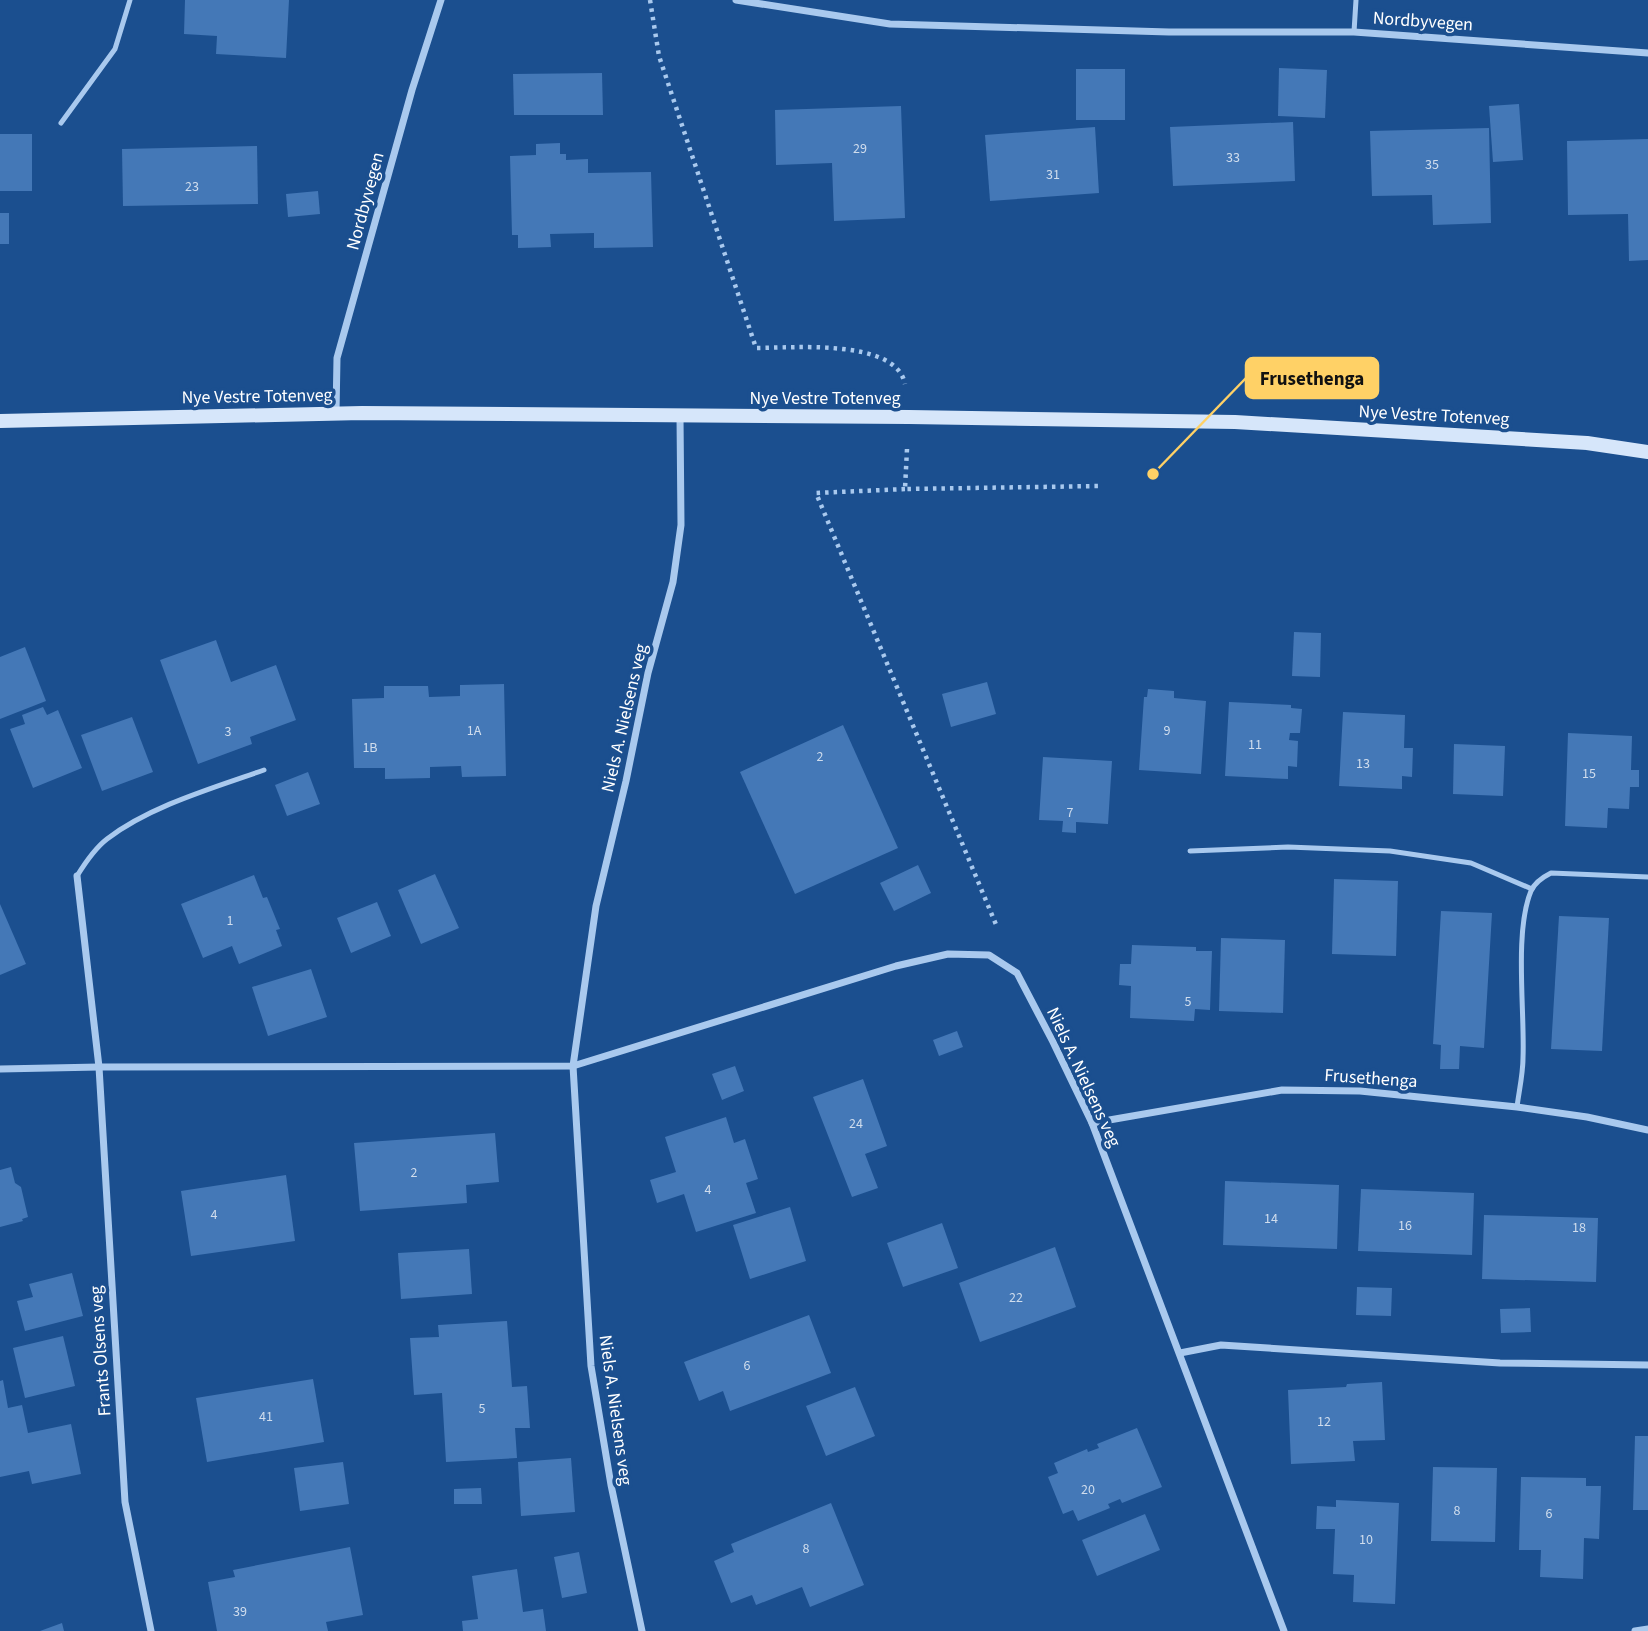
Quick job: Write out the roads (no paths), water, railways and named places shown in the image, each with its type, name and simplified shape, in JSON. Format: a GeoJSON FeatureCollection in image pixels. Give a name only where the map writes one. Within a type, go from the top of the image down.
{"type":"FeatureCollection","features":[{"type":"Feature","properties":{"kind":"main road","name":"Nye Vestre Totenveg"},"geometry":{"type":"LineString","coordinates":[[0,421],[336,414],[1235,422],[1587,443],[1648,452]]}},
{"type":"Feature","properties":{"kind":"street","name":"Nordbyvegen"},"geometry":{"type":"LineString","coordinates":[[336,414],[337,358],[412,89],[441,0]]}},
{"type":"Feature","properties":{"kind":"street","name":"Nordbyvegen"},"geometry":{"type":"LineString","coordinates":[[736,0],[890,24],[1169,32],[1354,32],[1648,53]]}},
{"type":"Feature","properties":{"kind":"street","name":"Niels A. Nielsens veg"},"geometry":{"type":"LineString","coordinates":[[642,1631],[611,1485],[591,1366],[573,1066],[596,906],[649,673],[673,582],[681,525],[680,416]]}},
{"type":"Feature","properties":{"kind":"street","name":"Frants Olsens veg"},"geometry":{"type":"LineString","coordinates":[[76,877],[99,1066],[125,1502],[151,1631]]}},
{"type":"Feature","properties":{"kind":"street","name":"Niels A. Nielsens veg"},"geometry":{"type":"LineString","coordinates":[[573,1066],[896,966],[948,954],[989,955],[1017,973],[1054,1042],[1092,1124],[1284,1631]]}},
{"type":"Feature","properties":{"kind":"street"},"geometry":{"type":"LineString","coordinates":[[0,1069],[99,1066],[573,1066]]}},
{"type":"Feature","properties":{"kind":"street","name":"Frusethenga"},"geometry":{"type":"LineString","coordinates":[[1092,1124],[1282,1090],[1360,1091],[1517,1107],[1587,1117],[1648,1130]]}},
{"type":"Feature","properties":{"kind":"street"},"geometry":{"type":"LineString","coordinates":[[1180,1353],[1221,1345],[1500,1363],[1648,1365]]}},
{"type":"Feature","properties":{"kind":"street"},"geometry":{"type":"LineString","coordinates":[[1635,1631],[1648,1629]]}},
{"type":"Feature","properties":{"kind":"lane"},"geometry":{"type":"LineString","coordinates":[[61,123],[115,49],[130,0]]}},
{"type":"Feature","properties":{"kind":"lane"},"geometry":{"type":"LineString","coordinates":[[1354,32],[1356,0]]}},
{"type":"Feature","properties":{"kind":"lane","name":"Frants Olsens veg"},"geometry":{"type":"LineString","coordinates":[[76,877],[105,840],[133,822],[191,796],[264,770]]}},
{"type":"Feature","properties":{"kind":"lane"},"geometry":{"type":"LineString","coordinates":[[1190,851],[1288,846],[1390,851],[1471,863],[1532,888]]}},
{"type":"Feature","properties":{"kind":"lane"},"geometry":{"type":"LineString","coordinates":[[1517,1107],[1523,1060],[1522,942],[1532,888],[1551,873],[1648,877]]}},
{"type":"Feature","properties":{"kind":"place","name":"Frusethenga"},"geometry":{"type":"Point","coordinates":[1153,474]}}]}
